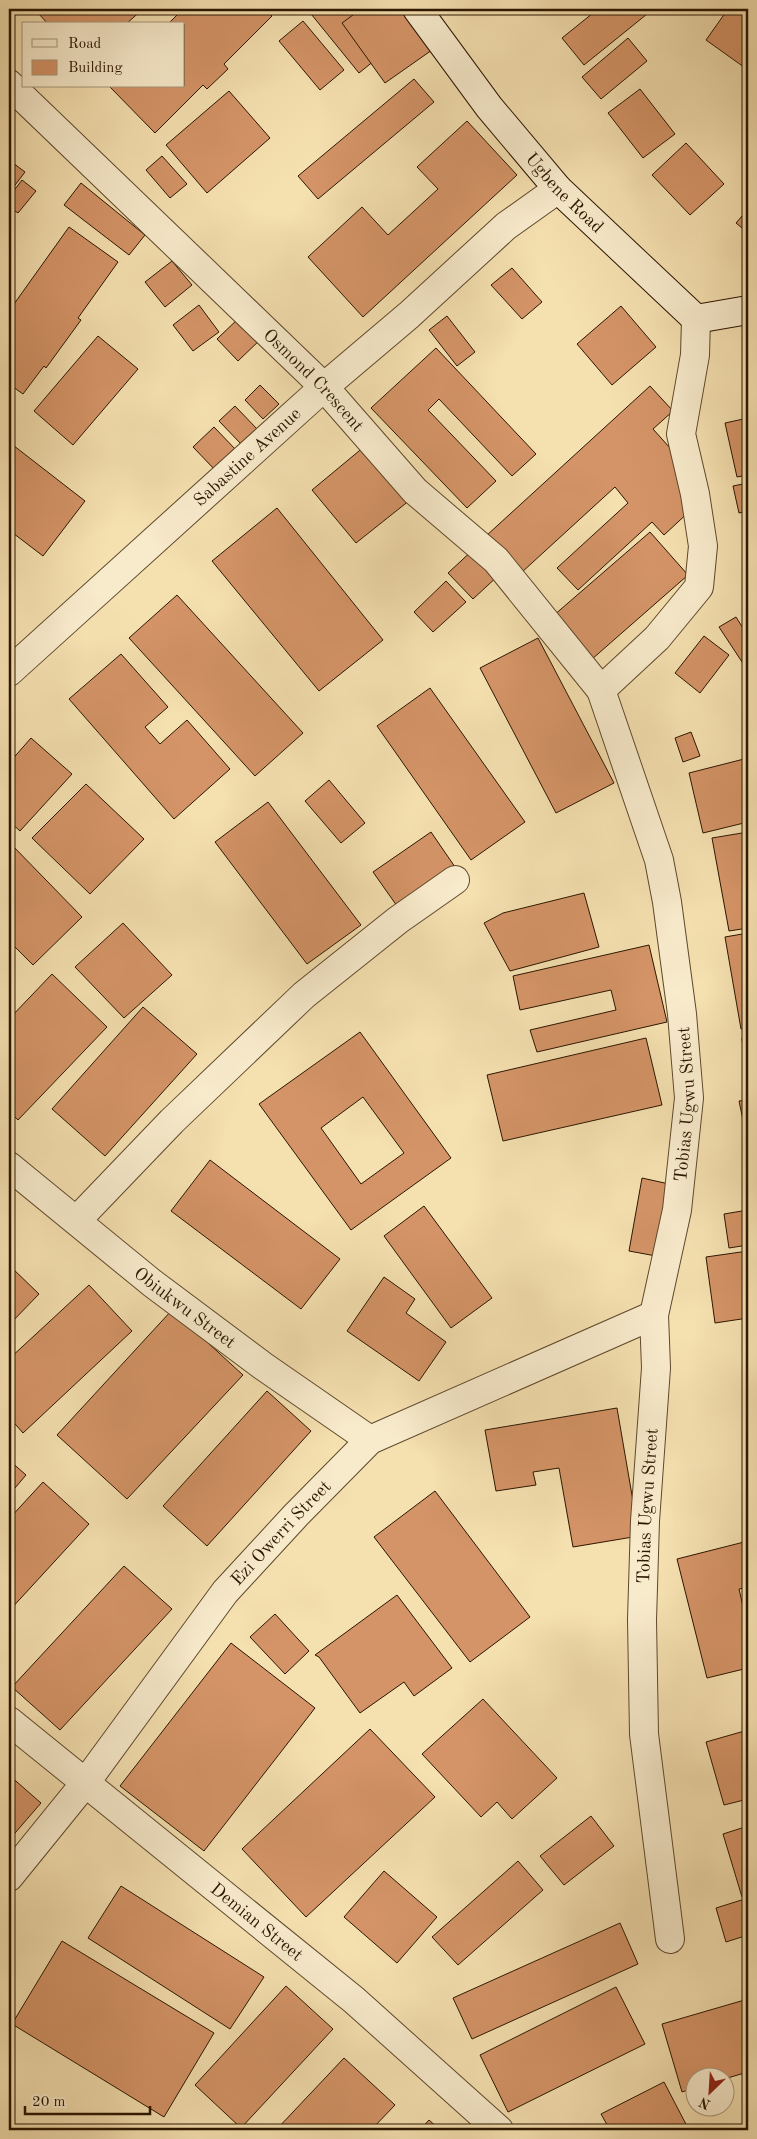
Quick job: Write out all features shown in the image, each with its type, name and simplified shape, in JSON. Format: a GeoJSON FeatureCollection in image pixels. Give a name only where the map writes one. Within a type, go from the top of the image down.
{"type":"FeatureCollection","features":[{"type":"Feature","properties":{"kind":"street","name":"Ugbene Road"},"geometry":{"type":"LineString","coordinates":[[417,9],[489,106],[558,189],[696,319]]}},
{"type":"Feature","properties":{"kind":"street","name":"Osmond Crescent"},"geometry":{"type":"LineString","coordinates":[[9,84],[324,387],[415,491],[496,560],[601,690]]}},
{"type":"Feature","properties":{"kind":"street","name":"Sabastine Avenue"},"geometry":{"type":"LineString","coordinates":[[9,672],[324,387],[409,315],[506,226],[558,189]]}},
{"type":"Feature","properties":{"kind":"street"},"geometry":{"type":"LineString","coordinates":[[601,690],[657,638],[699,586],[703,546],[695,494],[681,434],[695,355],[696,319],[748,310]]}},
{"type":"Feature","properties":{"kind":"street","name":"Tobias Ugwu Street"},"geometry":{"type":"LineString","coordinates":[[601,690],[659,860],[667,902],[682,1014],[689,1098],[677,1210],[654,1315],[656,1368],[645,1521],[642,1620],[644,1734],[670,1939]]}},
{"type":"Feature","properties":{"kind":"street"},"geometry":{"type":"LineString","coordinates":[[77,1220],[172,1121],[304,995],[398,920],[455,880]]}},
{"type":"Feature","properties":{"kind":"street","name":"Obiukwu Street"},"geometry":{"type":"LineString","coordinates":[[9,1166],[152,1283],[255,1360],[370,1440]]}},
{"type":"Feature","properties":{"kind":"street","name":"Ezi Owerri Street"},"geometry":{"type":"LineString","coordinates":[[9,1877],[86,1782],[225,1592],[296,1515],[370,1440],[654,1315]]}},
{"type":"Feature","properties":{"kind":"street","name":"Demian Street"},"geometry":{"type":"LineString","coordinates":[[9,1721],[354,2000],[499,2130]]}},
{"type":"Feature","properties":{"kind":"building"},"geometry":{"type":"Polygon","coordinates":[[[42,9],[143,9],[128,22],[46,22],[38,13],[42,9]]]}},
{"type":"Feature","properties":{"kind":"building"},"geometry":{"type":"Polygon","coordinates":[[[183,9],[265,9],[272,16],[224,64],[228,69],[207,89],[203,85],[155,133],[111,88],[185,88],[185,22],[170,22],[183,9]]]}},
{"type":"Feature","properties":{"kind":"building"},"geometry":{"type":"Polygon","coordinates":[[[307,9],[393,9],[411,31],[359,73],[307,9]]]}},
{"type":"Feature","properties":{"kind":"building"},"geometry":{"type":"Polygon","coordinates":[[[361,9],[402,9],[432,50],[385,83],[342,23],[361,9]]]}},
{"type":"Feature","properties":{"kind":"building"},"geometry":{"type":"Polygon","coordinates":[[[598,9],[652,10],[584,65],[562,38],[598,9]]]}},
{"type":"Feature","properties":{"kind":"building"},"geometry":{"type":"Polygon","coordinates":[[[728,9],[748,9],[748,70],[706,40],[728,9]]]}},
{"type":"Feature","properties":{"kind":"building"},"geometry":{"type":"Polygon","coordinates":[[[303,21],[344,70],[320,90],[279,41],[303,21]]]}},
{"type":"Feature","properties":{"kind":"building"},"geometry":{"type":"Polygon","coordinates":[[[628,38],[647,61],[601,99],[582,77],[628,38]]]}},
{"type":"Feature","properties":{"kind":"building"},"geometry":{"type":"Polygon","coordinates":[[[414,79],[434,102],[318,199],[298,176],[414,79]]]}},
{"type":"Feature","properties":{"kind":"building"},"geometry":{"type":"Polygon","coordinates":[[[640,89],[675,134],[643,158],[608,113],[640,89]]]}},
{"type":"Feature","properties":{"kind":"building"},"geometry":{"type":"Polygon","coordinates":[[[229,91],[270,138],[207,193],[166,145],[229,91]]]}},
{"type":"Feature","properties":{"kind":"building"},"geometry":{"type":"Polygon","coordinates":[[[467,121],[517,175],[363,317],[308,257],[362,207],[388,235],[438,189],[417,167],[467,121]]]}},
{"type":"Feature","properties":{"kind":"building"},"geometry":{"type":"Polygon","coordinates":[[[686,143],[724,184],[690,215],[652,175],[686,143]]]}},
{"type":"Feature","properties":{"kind":"building"},"geometry":{"type":"Polygon","coordinates":[[[162,156],[187,184],[170,198],[146,170],[162,156]]]}},
{"type":"Feature","properties":{"kind":"building"},"geometry":{"type":"Polygon","coordinates":[[[9,160],[25,172],[9,193],[9,160]]]}},
{"type":"Feature","properties":{"kind":"building"},"geometry":{"type":"Polygon","coordinates":[[[22,180],[36,191],[18,213],[9,207],[9,197],[22,180]]]}},
{"type":"Feature","properties":{"kind":"building"},"geometry":{"type":"Polygon","coordinates":[[[81,183],[145,235],[129,255],[64,205],[81,183]]]}},
{"type":"Feature","properties":{"kind":"building"},"geometry":{"type":"Polygon","coordinates":[[[748,209],[748,233],[736,223],[748,209]]]}},
{"type":"Feature","properties":{"kind":"building"},"geometry":{"type":"Polygon","coordinates":[[[69,227],[118,262],[78,318],[81,320],[46,368],[44,366],[23,394],[9,384],[9,311],[69,227]]]}},
{"type":"Feature","properties":{"kind":"building"},"geometry":{"type":"Polygon","coordinates":[[[172,261],[192,285],[165,307],[145,282],[172,261]]]}},
{"type":"Feature","properties":{"kind":"building"},"geometry":{"type":"Polygon","coordinates":[[[512,268],[542,302],[522,319],[491,285],[512,268]]]}},
{"type":"Feature","properties":{"kind":"building"},"geometry":{"type":"Polygon","coordinates":[[[199,305],[219,332],[193,351],[173,325],[199,305]]]}},
{"type":"Feature","properties":{"kind":"building"},"geometry":{"type":"Polygon","coordinates":[[[621,306],[656,347],[612,385],[577,344],[621,306]]]}},
{"type":"Feature","properties":{"kind":"building"},"geometry":{"type":"Polygon","coordinates":[[[241,316],[262,338],[238,361],[217,339],[241,316]]]}},
{"type":"Feature","properties":{"kind":"building"},"geometry":{"type":"Polygon","coordinates":[[[447,316],[475,352],[457,366],[429,330],[447,316]]]}},
{"type":"Feature","properties":{"kind":"building"},"geometry":{"type":"Polygon","coordinates":[[[98,336],[138,369],[73,445],[34,411],[98,336]]]}},
{"type":"Feature","properties":{"kind":"building"},"geometry":{"type":"Polygon","coordinates":[[[436,348],[536,454],[512,476],[439,399],[428,410],[496,481],[467,508],[371,408],[436,348]]]}},
{"type":"Feature","properties":{"kind":"building"},"geometry":{"type":"Polygon","coordinates":[[[260,385],[279,404],[263,419],[245,400],[260,385]]]}},
{"type":"Feature","properties":{"kind":"building"},"geometry":{"type":"Polygon","coordinates":[[[650,386],[673,411],[653,429],[679,458],[692,509],[664,535],[652,522],[578,590],[557,568],[628,503],[615,487],[521,573],[486,536],[650,386]]]}},
{"type":"Feature","properties":{"kind":"building"},"geometry":{"type":"Polygon","coordinates":[[[235,406],[258,430],[242,445],[219,421],[235,406]]]}},
{"type":"Feature","properties":{"kind":"building"},"geometry":{"type":"Polygon","coordinates":[[[748,418],[748,475],[737,477],[725,423],[748,418]]]}},
{"type":"Feature","properties":{"kind":"building"},"geometry":{"type":"Polygon","coordinates":[[[214,427],[237,451],[216,471],[193,447],[214,427]]]}},
{"type":"Feature","properties":{"kind":"building"},"geometry":{"type":"Polygon","coordinates":[[[9,442],[85,501],[43,556],[9,530],[9,442]]]}},
{"type":"Feature","properties":{"kind":"building"},"geometry":{"type":"Polygon","coordinates":[[[365,446],[410,500],[356,543],[312,490],[365,446]]]}},
{"type":"Feature","properties":{"kind":"building"},"geometry":{"type":"Polygon","coordinates":[[[748,483],[748,511],[739,513],[733,486],[748,483]]]}},
{"type":"Feature","properties":{"kind":"building"},"geometry":{"type":"Polygon","coordinates":[[[277,508],[383,640],[319,691],[212,561],[277,508]]]}},
{"type":"Feature","properties":{"kind":"building"},"geometry":{"type":"Polygon","coordinates":[[[650,532],[688,575],[591,660],[553,616],[650,532]]]}},
{"type":"Feature","properties":{"kind":"building"},"geometry":{"type":"Polygon","coordinates":[[[475,548],[500,574],[473,599],[448,573],[475,548]]]}},
{"type":"Feature","properties":{"kind":"building"},"geometry":{"type":"Polygon","coordinates":[[[9,577],[14,581],[9,589],[9,577]]]}},
{"type":"Feature","properties":{"kind":"building"},"geometry":{"type":"Polygon","coordinates":[[[446,581],[466,602],[433,632],[414,612],[446,581]]]}},
{"type":"Feature","properties":{"kind":"building"},"geometry":{"type":"Polygon","coordinates":[[[177,595],[303,733],[255,776],[129,638],[177,595]]]}},
{"type":"Feature","properties":{"kind":"building"},"geometry":{"type":"Polygon","coordinates":[[[736,617],[748,636],[748,671],[719,627],[736,617]]]}},
{"type":"Feature","properties":{"kind":"building"},"geometry":{"type":"Polygon","coordinates":[[[704,636],[729,655],[700,693],[675,673],[704,636]]]}},
{"type":"Feature","properties":{"kind":"building"},"geometry":{"type":"Polygon","coordinates":[[[538,638],[614,783],[556,813],[480,668],[538,638]]]}},
{"type":"Feature","properties":{"kind":"building"},"geometry":{"type":"Polygon","coordinates":[[[121,654],[168,707],[145,727],[160,744],[187,720],[230,769],[174,819],[69,699],[121,654]]]}},
{"type":"Feature","properties":{"kind":"building"},"geometry":{"type":"Polygon","coordinates":[[[430,688],[525,822],[471,860],[377,726],[430,688]]]}},
{"type":"Feature","properties":{"kind":"building"},"geometry":{"type":"Polygon","coordinates":[[[691,732],[700,756],[683,762],[675,738],[691,732]]]}},
{"type":"Feature","properties":{"kind":"building"},"geometry":{"type":"Polygon","coordinates":[[[31,738],[72,774],[20,831],[9,821],[9,763],[31,738]]]}},
{"type":"Feature","properties":{"kind":"building"},"geometry":{"type":"Polygon","coordinates":[[[748,758],[748,822],[703,833],[689,773],[748,758]]]}},
{"type":"Feature","properties":{"kind":"building"},"geometry":{"type":"Polygon","coordinates":[[[329,780],[365,823],[341,843],[305,801],[329,780]]]}},
{"type":"Feature","properties":{"kind":"building"},"geometry":{"type":"Polygon","coordinates":[[[86,784],[144,839],[90,894],[32,838],[86,784]]]}},
{"type":"Feature","properties":{"kind":"building"},"geometry":{"type":"Polygon","coordinates":[[[268,802],[361,925],[307,964],[215,842],[268,802]]]}},
{"type":"Feature","properties":{"kind":"building"},"geometry":{"type":"Polygon","coordinates":[[[431,832],[455,867],[397,906],[373,872],[431,832]]]}},
{"type":"Feature","properties":{"kind":"building"},"geometry":{"type":"Polygon","coordinates":[[[748,832],[748,928],[729,931],[712,838],[748,832]]]}},
{"type":"Feature","properties":{"kind":"building"},"geometry":{"type":"Polygon","coordinates":[[[9,842],[82,917],[33,965],[9,941],[9,842]]]}},
{"type":"Feature","properties":{"kind":"building"},"geometry":{"type":"Polygon","coordinates":[[[584,893],[599,947],[510,971],[484,923],[503,913],[584,893]]]}},
{"type":"Feature","properties":{"kind":"building"},"geometry":{"type":"Polygon","coordinates":[[[123,923],[172,975],[124,1018],[75,967],[123,923]]]}},
{"type":"Feature","properties":{"kind":"building"},"geometry":{"type":"Polygon","coordinates":[[[748,933],[748,1028],[741,1029],[725,937],[748,933]]]}},
{"type":"Feature","properties":{"kind":"building"},"geometry":{"type":"Polygon","coordinates":[[[649,945],[667,1022],[537,1052],[530,1030],[616,1010],[611,990],[520,1010],[513,976],[649,945]]]}},
{"type":"Feature","properties":{"kind":"building"},"geometry":{"type":"Polygon","coordinates":[[[52,974],[107,1027],[18,1120],[9,1111],[9,1019],[52,974]]]}},
{"type":"Feature","properties":{"kind":"building"},"geometry":{"type":"Polygon","coordinates":[[[143,1007],[197,1054],[105,1156],[52,1109],[143,1007]]]}},
{"type":"Feature","properties":{"kind":"building"},"geometry":{"type":"Polygon","coordinates":[[[360,1032],[451,1158],[351,1230],[259,1104],[360,1032]],[[363,1097],[321,1128],[361,1184],[404,1153],[363,1097]]]}},
{"type":"Feature","properties":{"kind":"building"},"geometry":{"type":"Polygon","coordinates":[[[748,1037],[748,1092],[747,1093],[742,1038],[748,1037]]]}},
{"type":"Feature","properties":{"kind":"building"},"geometry":{"type":"Polygon","coordinates":[[[646,1038],[662,1105],[503,1141],[487,1075],[646,1038]]]}},
{"type":"Feature","properties":{"kind":"building"},"geometry":{"type":"Polygon","coordinates":[[[748,1100],[748,1125],[744,1125],[739,1101],[748,1100]]]}},
{"type":"Feature","properties":{"kind":"building"},"geometry":{"type":"Polygon","coordinates":[[[210,1160],[340,1259],[301,1309],[171,1211],[210,1160]]]}},
{"type":"Feature","properties":{"kind":"building"},"geometry":{"type":"Polygon","coordinates":[[[642,1178],[669,1184],[656,1256],[629,1251],[642,1178]]]}},
{"type":"Feature","properties":{"kind":"building"},"geometry":{"type":"Polygon","coordinates":[[[424,1206],[492,1298],[451,1328],[384,1236],[424,1206]]]}},
{"type":"Feature","properties":{"kind":"building"},"geometry":{"type":"Polygon","coordinates":[[[748,1210],[748,1245],[729,1248],[724,1214],[748,1210]]]}},
{"type":"Feature","properties":{"kind":"building"},"geometry":{"type":"Polygon","coordinates":[[[748,1251],[748,1318],[715,1323],[706,1257],[748,1251]]]}},
{"type":"Feature","properties":{"kind":"building"},"geometry":{"type":"Polygon","coordinates":[[[9,1265],[39,1294],[9,1325],[9,1265]]]}},
{"type":"Feature","properties":{"kind":"building"},"geometry":{"type":"Polygon","coordinates":[[[384,1277],[415,1299],[406,1313],[446,1342],[419,1381],[347,1331],[384,1277]]]}},
{"type":"Feature","properties":{"kind":"building"},"geometry":{"type":"Polygon","coordinates":[[[89,1285],[132,1331],[23,1433],[9,1417],[9,1359],[89,1285]]]}},
{"type":"Feature","properties":{"kind":"building"},"geometry":{"type":"Polygon","coordinates":[[[172,1310],[243,1375],[127,1499],[57,1435],[172,1310]]]}},
{"type":"Feature","properties":{"kind":"building"},"geometry":{"type":"Polygon","coordinates":[[[267,1391],[311,1431],[207,1546],[163,1506],[267,1391]]]}},
{"type":"Feature","properties":{"kind":"building"},"geometry":{"type":"Polygon","coordinates":[[[617,1408],[639,1536],[573,1547],[559,1468],[533,1472],[536,1485],[496,1491],[485,1430],[617,1408]]]}},
{"type":"Feature","properties":{"kind":"building"},"geometry":{"type":"Polygon","coordinates":[[[9,1460],[26,1475],[9,1495],[9,1460]]]}},
{"type":"Feature","properties":{"kind":"building"},"geometry":{"type":"Polygon","coordinates":[[[43,1482],[89,1524],[9,1611],[9,1519],[43,1482]]]}},
{"type":"Feature","properties":{"kind":"building"},"geometry":{"type":"Polygon","coordinates":[[[435,1491],[530,1617],[470,1662],[374,1537],[435,1491]]]}},
{"type":"Feature","properties":{"kind":"building"},"geometry":{"type":"Polygon","coordinates":[[[748,1541],[748,1587],[739,1589],[748,1628],[748,1668],[707,1678],[677,1559],[748,1541]]]}},
{"type":"Feature","properties":{"kind":"building"},"geometry":{"type":"Polygon","coordinates":[[[124,1566],[172,1609],[60,1730],[12,1687],[124,1566]]]}},
{"type":"Feature","properties":{"kind":"building"},"geometry":{"type":"Polygon","coordinates":[[[397,1595],[452,1668],[414,1696],[404,1682],[360,1713],[319,1657],[315,1655],[397,1595]]]}},
{"type":"Feature","properties":{"kind":"building"},"geometry":{"type":"Polygon","coordinates":[[[275,1614],[309,1651],[285,1674],[250,1637],[275,1614]]]}},
{"type":"Feature","properties":{"kind":"building"},"geometry":{"type":"Polygon","coordinates":[[[231,1643],[315,1708],[204,1851],[120,1786],[231,1643]]]}},
{"type":"Feature","properties":{"kind":"building"},"geometry":{"type":"Polygon","coordinates":[[[483,1699],[557,1778],[512,1819],[497,1802],[481,1817],[422,1754],[483,1699]]]}},
{"type":"Feature","properties":{"kind":"building"},"geometry":{"type":"Polygon","coordinates":[[[370,1729],[435,1797],[306,1917],[242,1849],[370,1729]]]}},
{"type":"Feature","properties":{"kind":"building"},"geometry":{"type":"Polygon","coordinates":[[[748,1730],[748,1799],[724,1805],[706,1742],[748,1730]]]}},
{"type":"Feature","properties":{"kind":"building"},"geometry":{"type":"Polygon","coordinates":[[[9,1775],[41,1803],[9,1840],[9,1775]]]}},
{"type":"Feature","properties":{"kind":"building"},"geometry":{"type":"Polygon","coordinates":[[[591,1816],[614,1846],[564,1885],[540,1856],[591,1816]]]}},
{"type":"Feature","properties":{"kind":"building"},"geometry":{"type":"Polygon","coordinates":[[[748,1826],[748,1895],[742,1897],[723,1834],[748,1826]]]}},
{"type":"Feature","properties":{"kind":"building"},"geometry":{"type":"Polygon","coordinates":[[[518,1861],[543,1890],[458,1965],[432,1937],[518,1861]]]}},
{"type":"Feature","properties":{"kind":"building"},"geometry":{"type":"Polygon","coordinates":[[[384,1871],[437,1917],[397,1963],[344,1917],[384,1871]]]}},
{"type":"Feature","properties":{"kind":"building"},"geometry":{"type":"Polygon","coordinates":[[[121,1886],[264,1977],[230,2029],[88,1938],[121,1886]]]}},
{"type":"Feature","properties":{"kind":"building"},"geometry":{"type":"Polygon","coordinates":[[[748,1898],[748,1935],[726,1942],[716,1908],[748,1898]]]}},
{"type":"Feature","properties":{"kind":"building"},"geometry":{"type":"Polygon","coordinates":[[[620,1923],[638,1964],[472,2039],[453,1998],[620,1923]]]}},
{"type":"Feature","properties":{"kind":"building"},"geometry":{"type":"Polygon","coordinates":[[[62,1941],[214,2033],[164,2117],[12,2024],[62,1941]]]}},
{"type":"Feature","properties":{"kind":"building"},"geometry":{"type":"Polygon","coordinates":[[[286,1986],[333,2029],[241,2128],[195,2085],[286,1986]]]}},
{"type":"Feature","properties":{"kind":"building"},"geometry":{"type":"Polygon","coordinates":[[[616,1987],[645,2044],[508,2112],[480,2055],[616,1987]]]}},
{"type":"Feature","properties":{"kind":"building"},"geometry":{"type":"Polygon","coordinates":[[[748,1999],[748,2072],[734,2076],[734,2066],[684,2066],[684,2091],[682,2092],[662,2024],[748,1999]]]}},
{"type":"Feature","properties":{"kind":"building"},"geometry":{"type":"Polygon","coordinates":[[[344,2058],[395,2105],[371,2130],[276,2130],[344,2058]]]}},
{"type":"Feature","properties":{"kind":"building"},"geometry":{"type":"Polygon","coordinates":[[[664,2082],[689,2130],[610,2130],[601,2114],[664,2082]]]}},
{"type":"Feature","properties":{"kind":"building"},"geometry":{"type":"Polygon","coordinates":[[[429,2120],[440,2130],[420,2130],[429,2120]]]}}]}
